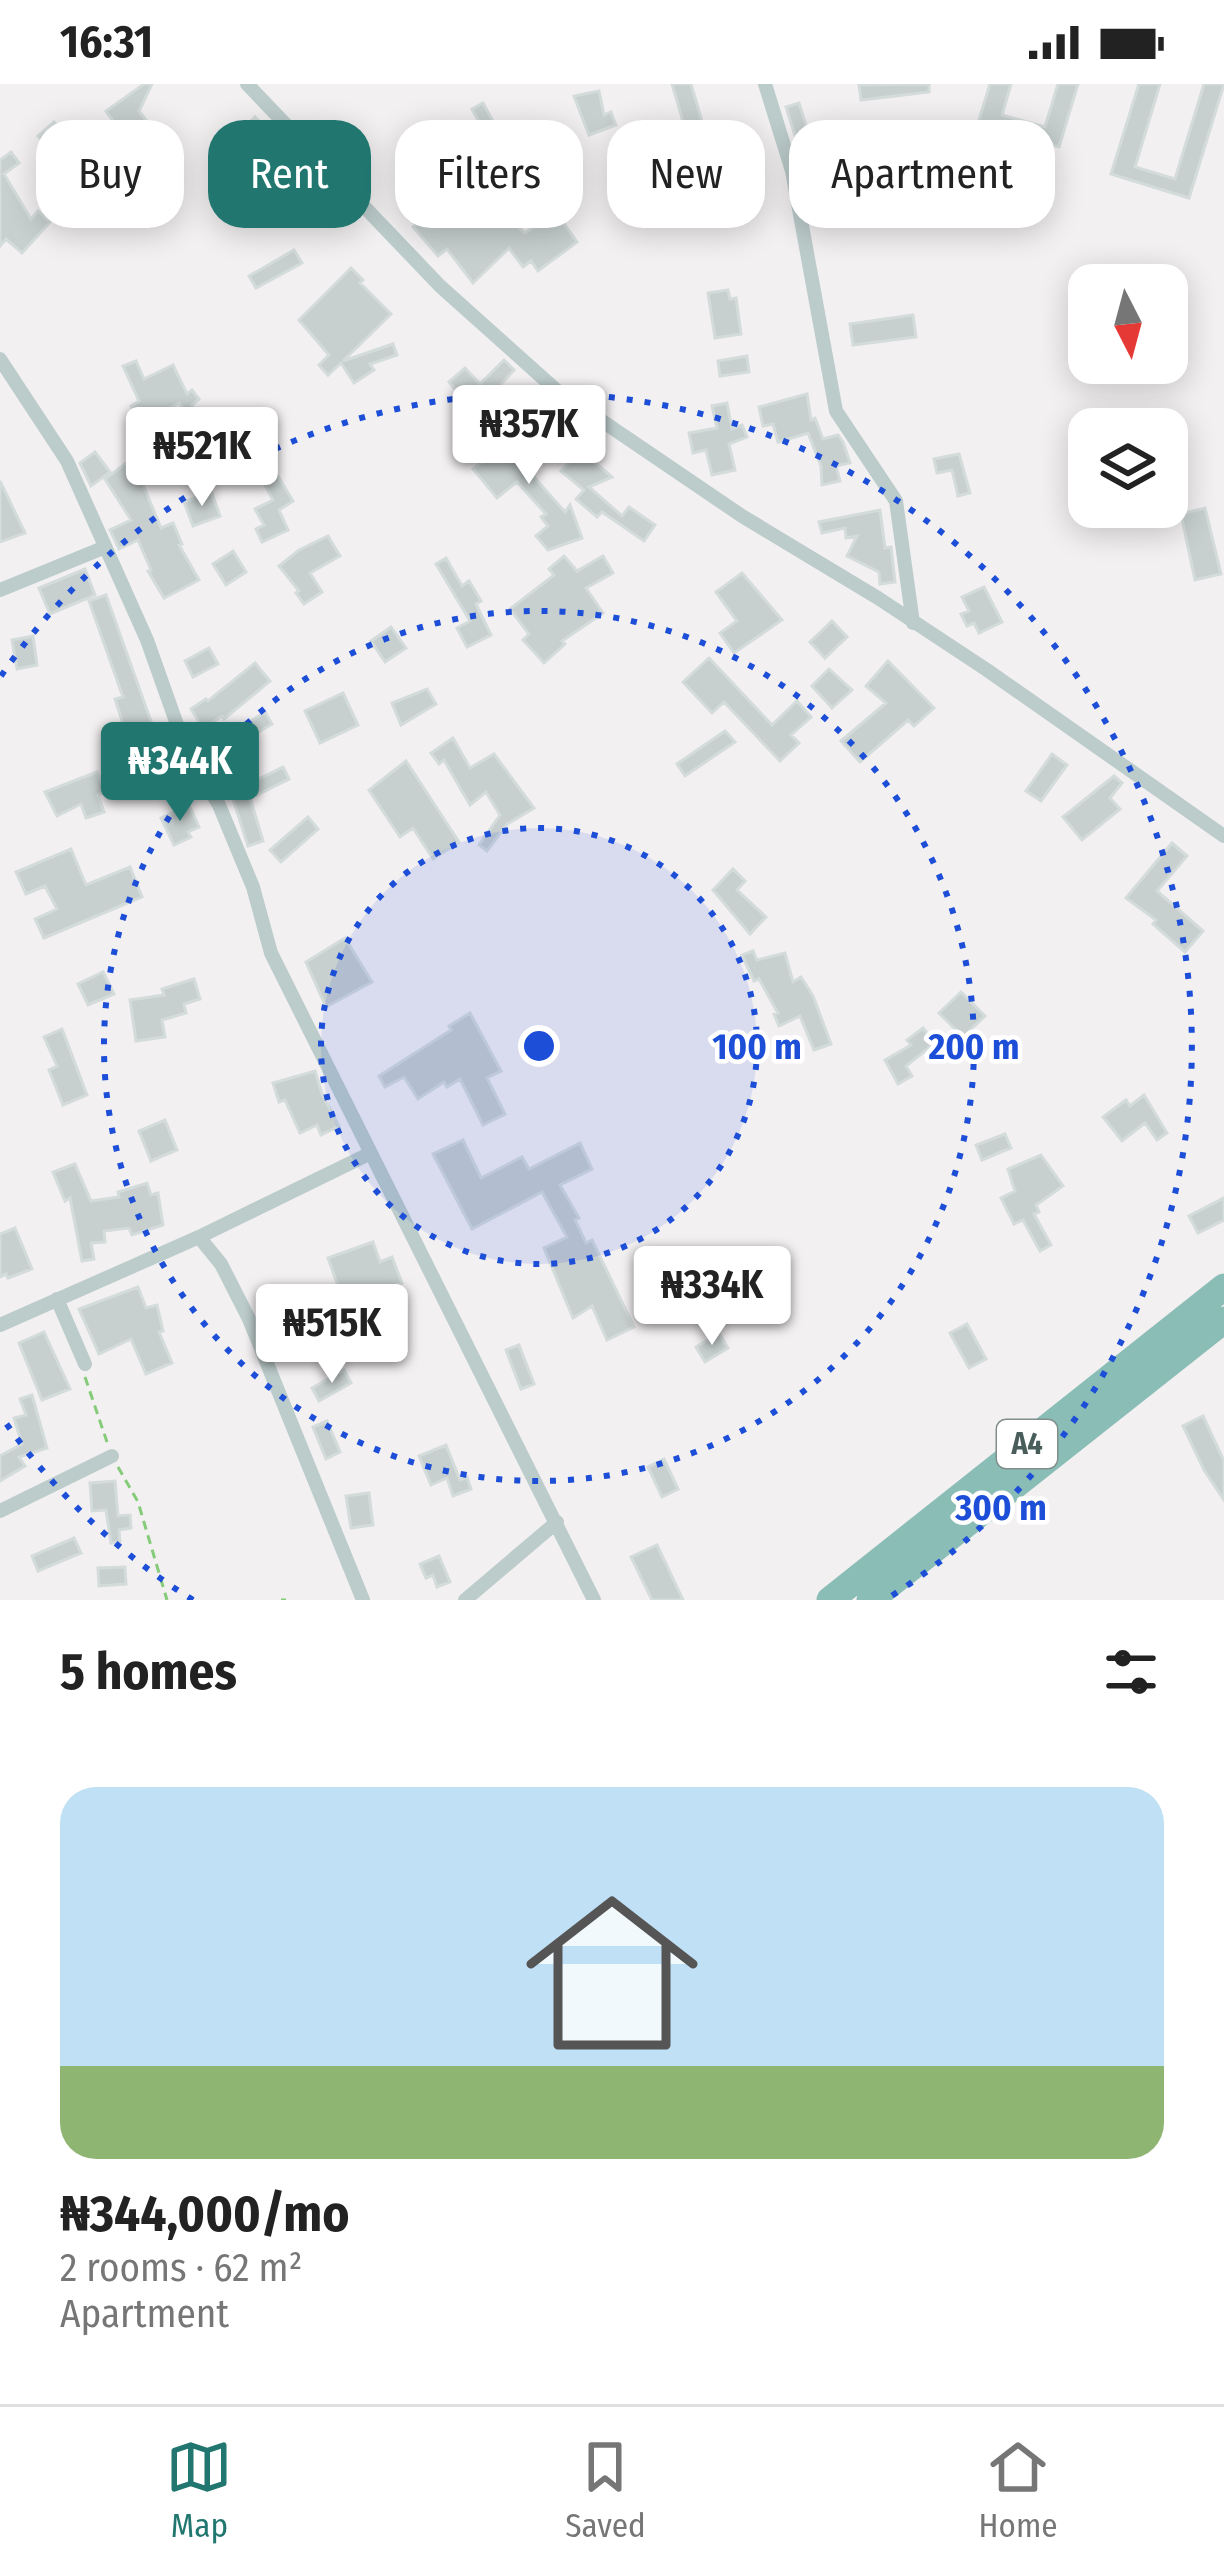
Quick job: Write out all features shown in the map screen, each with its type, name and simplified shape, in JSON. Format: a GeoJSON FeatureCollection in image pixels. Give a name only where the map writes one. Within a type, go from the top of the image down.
{"type":"FeatureCollection","features":[{"type":"Feature","properties":{"kind":"highway","name":"A4"},"geometry":{"type":"LineString","coordinates":[[830,1600],[1224,1287]]}},
{"type":"Feature","properties":{"kind":"highway","name":"A4"},"geometry":{"type":"LineString","coordinates":[[870,1600],[1224,1320]]}},
{"type":"Feature","properties":{"kind":"street"},"geometry":{"type":"LineString","coordinates":[[248,84],[440,286],[555,389],[656,460],[1104,750],[1224,836]]}},
{"type":"Feature","properties":{"kind":"street"},"geometry":{"type":"LineString","coordinates":[[765,84],[792,171],[836,411],[896,501],[913,623]]}},
{"type":"Feature","properties":{"kind":"street"},"geometry":{"type":"LineString","coordinates":[[0,359],[67,461],[147,640],[185,747],[219,805],[253,887],[272,953],[594,1600]]}},
{"type":"Feature","properties":{"kind":"street"},"geometry":{"type":"LineString","coordinates":[[0,590],[103,548]]}},
{"type":"Feature","properties":{"kind":"street"},"geometry":{"type":"LineString","coordinates":[[0,1325],[199,1237],[371,1153]]}},
{"type":"Feature","properties":{"kind":"street"},"geometry":{"type":"LineString","coordinates":[[199,1237],[221,1264],[249,1319],[363,1600]]}},
{"type":"Feature","properties":{"kind":"street"},"geometry":{"type":"LineString","coordinates":[[57,1299],[85,1364]]}},
{"type":"Feature","properties":{"kind":"street"},"geometry":{"type":"LineString","coordinates":[[0,1511],[112,1456]]}},
{"type":"Feature","properties":{"kind":"street"},"geometry":{"type":"LineString","coordinates":[[465,1600],[557,1522]]}},
{"type":"Feature","properties":{"kind":"path"},"geometry":{"type":"LineString","coordinates":[[85,1364],[112,1456],[138,1502],[167,1600]]}},
{"type":"Feature","properties":{"kind":"building"},"geometry":{"type":"Polygon","coordinates":[[[144,84],[152,84],[139,111],[146,120],[113,120],[106,111],[144,84]]]}},
{"type":"Feature","properties":{"kind":"building"},"geometry":{"type":"Polygon","coordinates":[[[672,84],[691,84],[702,120],[683,120],[672,84]]]}},
{"type":"Feature","properties":{"kind":"building"},"geometry":{"type":"Polygon","coordinates":[[[929,84],[929,92],[861,100],[859,85],[929,84]]]}},
{"type":"Feature","properties":{"kind":"building"},"geometry":{"type":"Polygon","coordinates":[[[990,84],[1011,84],[1002,115],[1020,120],[979,120],[990,84]]]}},
{"type":"Feature","properties":{"kind":"building"},"geometry":{"type":"Polygon","coordinates":[[[1058,84],[1078,84],[1059,147],[1055,146],[1055,120],[1047,120],[1058,84]]]}},
{"type":"Feature","properties":{"kind":"building"},"geometry":{"type":"Polygon","coordinates":[[[1139,84],[1160,84],[1135,167],[1175,179],[1204,84],[1224,84],[1189,198],[1111,174],[1139,84]]]}},
{"type":"Feature","properties":{"kind":"building"},"geometry":{"type":"Polygon","coordinates":[[[599,91],[604,115],[611,112],[614,120],[607,120],[607,128],[589,135],[574,96],[599,91]]]}},
{"type":"Feature","properties":{"kind":"building"},"geometry":{"type":"Polygon","coordinates":[[[483,103],[492,120],[478,120],[472,109],[483,103]]]}},
{"type":"Feature","properties":{"kind":"building"},"geometry":{"type":"Polygon","coordinates":[[[799,103],[804,120],[790,120],[786,107],[799,103]]]}},
{"type":"Feature","properties":{"kind":"building"},"geometry":{"type":"Polygon","coordinates":[[[11,152],[19,163],[4,174],[31,219],[36,213],[36,228],[45,228],[22,253],[6,239],[0,246],[0,160],[11,152]]]}},
{"type":"Feature","properties":{"kind":"building"},"geometry":{"type":"Polygon","coordinates":[[[414,228],[519,228],[525,233],[532,228],[567,228],[577,242],[538,271],[531,261],[523,267],[509,248],[473,283],[447,249],[438,256],[414,228]]]}},
{"type":"Feature","properties":{"kind":"building"},"geometry":{"type":"Polygon","coordinates":[[[294,250],[302,263],[256,288],[249,276],[294,250]]]}},
{"type":"Feature","properties":{"kind":"building"},"geometry":{"type":"Polygon","coordinates":[[[351,268],[391,314],[343,361],[393,344],[397,355],[370,364],[374,370],[354,383],[341,363],[328,375],[319,365],[329,355],[299,320],[351,268]]]}},
{"type":"Feature","properties":{"kind":"building"},"geometry":{"type":"Polygon","coordinates":[[[728,290],[730,299],[736,298],[741,334],[715,338],[708,293],[728,290]]]}},
{"type":"Feature","properties":{"kind":"building"},"geometry":{"type":"Polygon","coordinates":[[[913,315],[916,337],[853,345],[850,324],[913,315]]]}},
{"type":"Feature","properties":{"kind":"building"},"geometry":{"type":"Polygon","coordinates":[[[747,356],[749,372],[720,376],[718,361],[747,356]]]}},
{"type":"Feature","properties":{"kind":"building"},"geometry":{"type":"Polygon","coordinates":[[[504,360],[514,370],[501,384],[508,392],[478,418],[449,382],[465,368],[480,384],[504,360]]]}},
{"type":"Feature","properties":{"kind":"building"},"geometry":{"type":"Polygon","coordinates":[[[136,361],[144,379],[173,365],[187,394],[192,390],[199,399],[192,405],[199,420],[195,423],[179,403],[158,415],[165,427],[149,436],[131,406],[139,401],[123,366],[136,361]]]}},
{"type":"Feature","properties":{"kind":"building"},"geometry":{"type":"Polygon","coordinates":[[[807,394],[811,420],[815,418],[823,439],[838,435],[843,442],[850,463],[836,466],[840,481],[822,485],[821,466],[808,433],[778,442],[773,424],[763,426],[759,407],[807,394]]]}},
{"type":"Feature","properties":{"kind":"building"},"geometry":{"type":"Polygon","coordinates":[[[727,403],[732,429],[742,425],[747,437],[729,444],[735,470],[712,475],[706,450],[693,453],[689,433],[717,428],[712,406],[727,403]]]}},
{"type":"Feature","properties":{"kind":"building"},"geometry":{"type":"Polygon","coordinates":[[[252,421],[262,438],[216,456],[208,442],[221,440],[252,421]]]}},
{"type":"Feature","properties":{"kind":"building"},"geometry":{"type":"Polygon","coordinates":[[[521,427],[545,447],[526,468],[565,512],[570,505],[582,538],[548,550],[536,536],[548,526],[541,517],[546,514],[517,482],[497,498],[473,469],[496,451],[498,455],[521,427]]]}},
{"type":"Feature","properties":{"kind":"building"},"geometry":{"type":"Polygon","coordinates":[[[581,450],[612,477],[589,487],[622,516],[629,507],[655,525],[644,541],[602,512],[597,517],[576,499],[584,490],[561,471],[581,450]]]}},
{"type":"Feature","properties":{"kind":"building"},"geometry":{"type":"Polygon","coordinates":[[[95,452],[110,472],[91,486],[80,463],[95,452]]]}},
{"type":"Feature","properties":{"kind":"building"},"geometry":{"type":"Polygon","coordinates":[[[138,454],[152,472],[141,480],[161,528],[173,523],[179,545],[199,580],[164,598],[138,540],[119,549],[110,530],[131,520],[105,479],[138,454]]]}},
{"type":"Feature","properties":{"kind":"building"},"geometry":{"type":"Polygon","coordinates":[[[959,454],[970,493],[958,496],[952,470],[937,473],[934,459],[959,454]]]}},
{"type":"Feature","properties":{"kind":"building"},"geometry":{"type":"Polygon","coordinates":[[[273,468],[293,501],[279,510],[288,530],[262,542],[256,529],[264,525],[255,509],[273,500],[260,476],[273,468]]]}},
{"type":"Feature","properties":{"kind":"building"},"geometry":{"type":"Polygon","coordinates":[[[0,481],[25,533],[0,542],[0,481]]]}},
{"type":"Feature","properties":{"kind":"building"},"geometry":{"type":"Polygon","coordinates":[[[211,491],[220,516],[193,526],[184,502],[211,491]]]}},
{"type":"Feature","properties":{"kind":"building"},"geometry":{"type":"Polygon","coordinates":[[[1205,508],[1221,574],[1195,580],[1184,528],[1188,528],[1188,512],[1205,508]]]}},
{"type":"Feature","properties":{"kind":"building"},"geometry":{"type":"Polygon","coordinates":[[[880,510],[895,582],[880,584],[879,572],[847,556],[857,536],[846,538],[845,528],[822,533],[819,522],[880,510]]]}},
{"type":"Feature","properties":{"kind":"building"},"geometry":{"type":"Polygon","coordinates":[[[328,536],[340,556],[310,573],[322,592],[304,604],[279,566],[328,536]]]}},
{"type":"Feature","properties":{"kind":"building"},"geometry":{"type":"Polygon","coordinates":[[[233,551],[246,572],[226,585],[213,564],[233,551]]]}},
{"type":"Feature","properties":{"kind":"building"},"geometry":{"type":"Polygon","coordinates":[[[564,556],[577,571],[603,556],[613,573],[586,588],[603,613],[562,641],[565,644],[544,663],[523,640],[529,634],[510,609],[554,575],[549,569],[564,556]]]}},
{"type":"Feature","properties":{"kind":"building"},"geometry":{"type":"Polygon","coordinates":[[[446,558],[462,586],[469,581],[481,601],[476,604],[491,635],[467,647],[457,628],[470,621],[436,564],[446,558]]]}},
{"type":"Feature","properties":{"kind":"building"},"geometry":{"type":"Polygon","coordinates":[[[85,569],[95,595],[50,614],[39,588],[85,569]]]}},
{"type":"Feature","properties":{"kind":"building"},"geometry":{"type":"Polygon","coordinates":[[[742,573],[782,620],[734,653],[720,633],[737,621],[716,592],[742,573]]]}},
{"type":"Feature","properties":{"kind":"building"},"geometry":{"type":"Polygon","coordinates":[[[984,587],[1002,622],[979,633],[974,623],[967,626],[961,614],[969,611],[962,597],[984,587]]]}},
{"type":"Feature","properties":{"kind":"building"},"geometry":{"type":"Polygon","coordinates":[[[106,595],[153,727],[127,736],[115,699],[123,697],[89,601],[106,595]]]}},
{"type":"Feature","properties":{"kind":"building"},"geometry":{"type":"Polygon","coordinates":[[[832,621],[847,637],[825,658],[810,642],[832,621]]]}},
{"type":"Feature","properties":{"kind":"building"},"geometry":{"type":"Polygon","coordinates":[[[391,627],[406,648],[385,662],[371,641],[391,627]]]}},
{"type":"Feature","properties":{"kind":"building"},"geometry":{"type":"Polygon","coordinates":[[[33,636],[37,665],[17,669],[12,640],[33,636]]]}},
{"type":"Feature","properties":{"kind":"building"},"geometry":{"type":"Polygon","coordinates":[[[209,648],[218,664],[193,677],[185,661],[209,648]]]}},
{"type":"Feature","properties":{"kind":"building"},"geometry":{"type":"Polygon","coordinates":[[[709,658],[772,725],[797,701],[811,717],[791,735],[799,743],[780,761],[724,702],[712,713],[683,682],[709,658]]]}},
{"type":"Feature","properties":{"kind":"building"},"geometry":{"type":"Polygon","coordinates":[[[888,661],[934,708],[914,726],[908,720],[860,762],[841,741],[886,703],[866,686],[888,661]]]}},
{"type":"Feature","properties":{"kind":"building"},"geometry":{"type":"Polygon","coordinates":[[[255,663],[270,681],[224,719],[203,728],[191,709],[255,663]]]}},
{"type":"Feature","properties":{"kind":"building"},"geometry":{"type":"Polygon","coordinates":[[[829,669],[852,690],[832,708],[812,686],[829,669]]]}},
{"type":"Feature","properties":{"kind":"building"},"geometry":{"type":"Polygon","coordinates":[[[427,689],[436,704],[401,725],[392,703],[427,689]]]}},
{"type":"Feature","properties":{"kind":"building"},"geometry":{"type":"Polygon","coordinates":[[[343,693],[358,725],[320,743],[305,711],[343,693]]]}},
{"type":"Feature","properties":{"kind":"building"},"geometry":{"type":"Polygon","coordinates":[[[265,712],[272,724],[242,742],[235,731],[265,712]]]}},
{"type":"Feature","properties":{"kind":"building"},"geometry":{"type":"Polygon","coordinates":[[[725,731],[735,742],[685,776],[677,764],[725,731]]]}},
{"type":"Feature","properties":{"kind":"building"},"geometry":{"type":"Polygon","coordinates":[[[453,738],[470,768],[494,754],[534,808],[507,824],[487,851],[479,845],[500,815],[486,792],[470,805],[444,760],[439,764],[431,753],[453,738]]]}},
{"type":"Feature","properties":{"kind":"building"},"geometry":{"type":"Polygon","coordinates":[[[1052,754],[1067,765],[1041,801],[1026,791],[1052,754]]]}},
{"type":"Feature","properties":{"kind":"building"},"geometry":{"type":"Polygon","coordinates":[[[406,761],[459,842],[433,859],[413,828],[400,837],[369,790],[406,761]]]}},
{"type":"Feature","properties":{"kind":"building"},"geometry":{"type":"Polygon","coordinates":[[[283,767],[289,779],[257,795],[251,783],[283,767]]]}},
{"type":"Feature","properties":{"kind":"building"},"geometry":{"type":"Polygon","coordinates":[[[97,772],[106,792],[98,795],[104,812],[86,818],[81,804],[57,816],[45,792],[97,772]]]}},
{"type":"Feature","properties":{"kind":"building"},"geometry":{"type":"Polygon","coordinates":[[[1114,776],[1122,783],[1110,798],[1120,809],[1082,840],[1063,817],[1114,776]]]}},
{"type":"Feature","properties":{"kind":"building"},"geometry":{"type":"Polygon","coordinates":[[[248,791],[263,841],[248,846],[232,796],[248,791]]]}},
{"type":"Feature","properties":{"kind":"building"},"geometry":{"type":"Polygon","coordinates":[[[189,805],[199,827],[174,845],[161,818],[189,805]]]}},
{"type":"Feature","properties":{"kind":"building"},"geometry":{"type":"Polygon","coordinates":[[[308,817],[318,829],[281,862],[270,850],[308,817]]]}},
{"type":"Feature","properties":{"kind":"building"},"geometry":{"type":"Polygon","coordinates":[[[1172,843],[1187,856],[1157,891],[1203,931],[1185,952],[1153,924],[1156,920],[1126,898],[1172,843]]]}},
{"type":"Feature","properties":{"kind":"building"},"geometry":{"type":"Polygon","coordinates":[[[71,849],[86,885],[130,867],[142,897],[44,938],[35,919],[57,909],[45,886],[26,894],[16,872],[71,849]]]}},
{"type":"Feature","properties":{"kind":"building"},"geometry":{"type":"Polygon","coordinates":[[[733,869],[745,881],[737,890],[766,917],[750,934],[713,890],[733,869]]]}},
{"type":"Feature","properties":{"kind":"building"},"geometry":{"type":"Polygon","coordinates":[[[345,938],[372,982],[326,1007],[306,962],[345,938]]]}},
{"type":"Feature","properties":{"kind":"building"},"geometry":{"type":"Polygon","coordinates":[[[753,951],[757,960],[785,953],[793,982],[801,977],[813,996],[831,1044],[814,1050],[800,1016],[779,1026],[774,1014],[778,1013],[742,955],[753,951]]]}},
{"type":"Feature","properties":{"kind":"building"},"geometry":{"type":"Polygon","coordinates":[[[103,972],[114,994],[88,1005],[78,984],[103,972]]]}},
{"type":"Feature","properties":{"kind":"building"},"geometry":{"type":"Polygon","coordinates":[[[194,979],[200,999],[184,1004],[186,1013],[162,1020],[165,1037],[136,1041],[130,1000],[164,995],[162,989],[194,979]]]}},
{"type":"Feature","properties":{"kind":"building"},"geometry":{"type":"Polygon","coordinates":[[[961,992],[985,1016],[963,1037],[939,1013],[961,992]]]}},
{"type":"Feature","properties":{"kind":"building"},"geometry":{"type":"Polygon","coordinates":[[[470,1013],[501,1071],[487,1078],[505,1114],[483,1125],[460,1079],[447,1087],[444,1082],[418,1099],[404,1077],[385,1087],[379,1076],[470,1013]]]}},
{"type":"Feature","properties":{"kind":"building"},"geometry":{"type":"Polygon","coordinates":[[[923,1028],[935,1043],[906,1066],[912,1076],[898,1084],[885,1060],[911,1045],[907,1040],[923,1028]]]}},
{"type":"Feature","properties":{"kind":"building"},"geometry":{"type":"Polygon","coordinates":[[[62,1029],[87,1095],[63,1105],[49,1070],[57,1066],[44,1037],[62,1029]]]}},
{"type":"Feature","properties":{"kind":"building"},"geometry":{"type":"Polygon","coordinates":[[[315,1071],[339,1126],[321,1135],[317,1125],[300,1133],[285,1100],[279,1102],[273,1083],[315,1071]]]}},
{"type":"Feature","properties":{"kind":"building"},"geometry":{"type":"Polygon","coordinates":[[[1144,1095],[1167,1133],[1157,1140],[1145,1123],[1122,1141],[1103,1117],[1126,1100],[1130,1106],[1144,1095]]]}},
{"type":"Feature","properties":{"kind":"building"},"geometry":{"type":"Polygon","coordinates":[[[165,1120],[177,1150],[151,1161],[139,1131],[165,1120]]]}},
{"type":"Feature","properties":{"kind":"building"},"geometry":{"type":"Polygon","coordinates":[[[1005,1134],[1011,1148],[982,1160],[976,1145],[1005,1134]]]}},
{"type":"Feature","properties":{"kind":"building"},"geometry":{"type":"Polygon","coordinates":[[[463,1140],[481,1178],[522,1157],[529,1169],[580,1143],[592,1169],[560,1185],[579,1218],[575,1220],[586,1243],[592,1240],[634,1327],[607,1340],[592,1306],[573,1318],[544,1248],[567,1237],[542,1192],[472,1229],[433,1154],[463,1140]]]}},
{"type":"Feature","properties":{"kind":"building"},"geometry":{"type":"Polygon","coordinates":[[[1041,1155],[1063,1186],[1036,1205],[1039,1212],[1034,1214],[1051,1245],[1040,1251],[1023,1220],[1014,1224],[1001,1198],[1015,1191],[1008,1169],[1041,1155]]]}},
{"type":"Feature","properties":{"kind":"building"},"geometry":{"type":"Polygon","coordinates":[[[75,1164],[91,1201],[119,1197],[118,1192],[147,1183],[151,1195],[158,1193],[163,1225],[132,1235],[129,1228],[104,1231],[105,1242],[91,1243],[94,1259],[82,1261],[70,1198],[65,1201],[53,1172],[75,1164]]]}},
{"type":"Feature","properties":{"kind":"building"},"geometry":{"type":"Polygon","coordinates":[[[1224,1198],[1224,1220],[1198,1233],[1189,1216],[1224,1198]]]}},
{"type":"Feature","properties":{"kind":"building"},"geometry":{"type":"Polygon","coordinates":[[[15,1228],[32,1269],[0,1277],[0,1234],[15,1228]]]}},
{"type":"Feature","properties":{"kind":"building"},"geometry":{"type":"Polygon","coordinates":[[[373,1242],[380,1262],[392,1257],[402,1283],[347,1303],[345,1298],[323,1310],[316,1298],[338,1286],[328,1258],[373,1242]]]}},
{"type":"Feature","properties":{"kind":"building"},"geometry":{"type":"Polygon","coordinates":[[[138,1287],[146,1308],[157,1305],[163,1331],[159,1332],[172,1363],[146,1374],[131,1339],[99,1354],[79,1309],[138,1287]]]}},
{"type":"Feature","properties":{"kind":"building"},"geometry":{"type":"Polygon","coordinates":[[[967,1324],[986,1359],[969,1368],[950,1333],[967,1324]]]}},
{"type":"Feature","properties":{"kind":"building"},"geometry":{"type":"Polygon","coordinates":[[[44,1332],[70,1389],[42,1400],[19,1343],[44,1332]]]}},
{"type":"Feature","properties":{"kind":"building"},"geometry":{"type":"Polygon","coordinates":[[[719,1333],[728,1348],[705,1362],[696,1347],[719,1333]]]}},
{"type":"Feature","properties":{"kind":"building"},"geometry":{"type":"Polygon","coordinates":[[[519,1345],[534,1384],[521,1389],[506,1350],[519,1345]]]}},
{"type":"Feature","properties":{"kind":"building"},"geometry":{"type":"Polygon","coordinates":[[[344,1370],[351,1383],[319,1401],[312,1388],[344,1370]]]}},
{"type":"Feature","properties":{"kind":"building"},"geometry":{"type":"Polygon","coordinates":[[[32,1395],[47,1448],[19,1457],[25,1466],[0,1481],[0,1456],[22,1444],[14,1418],[26,1415],[20,1399],[32,1395]]]}},
{"type":"Feature","properties":{"kind":"building"},"geometry":{"type":"Polygon","coordinates":[[[1203,1416],[1224,1461],[1224,1500],[1183,1426],[1203,1416]]]}},
{"type":"Feature","properties":{"kind":"building"},"geometry":{"type":"Polygon","coordinates":[[[327,1421],[340,1452],[326,1459],[313,1427],[327,1421]]]}},
{"type":"Feature","properties":{"kind":"building"},"geometry":{"type":"Polygon","coordinates":[[[446,1445],[460,1480],[467,1477],[471,1489],[453,1496],[447,1478],[431,1485],[419,1456],[446,1445]]]}},
{"type":"Feature","properties":{"kind":"building"},"geometry":{"type":"Polygon","coordinates":[[[664,1459],[678,1489],[662,1497],[648,1467],[664,1459]]]}},
{"type":"Feature","properties":{"kind":"building"},"geometry":{"type":"Polygon","coordinates":[[[115,1481],[118,1516],[130,1515],[131,1528],[119,1530],[120,1542],[111,1543],[106,1510],[92,1511],[90,1483],[115,1481]]]}},
{"type":"Feature","properties":{"kind":"building"},"geometry":{"type":"Polygon","coordinates":[[[369,1493],[373,1525],[351,1528],[346,1496],[369,1493]]]}},
{"type":"Feature","properties":{"kind":"building"},"geometry":{"type":"Polygon","coordinates":[[[74,1538],[81,1553],[38,1571],[32,1556],[74,1538]]]}},
{"type":"Feature","properties":{"kind":"building"},"geometry":{"type":"Polygon","coordinates":[[[657,1545],[683,1600],[652,1600],[631,1557],[657,1545]]]}},
{"type":"Feature","properties":{"kind":"building"},"geometry":{"type":"Polygon","coordinates":[[[439,1556],[450,1582],[437,1587],[433,1575],[426,1578],[420,1564],[439,1556]]]}},
{"type":"Feature","properties":{"kind":"building"},"geometry":{"type":"Polygon","coordinates":[[[125,1567],[126,1584],[99,1586],[98,1568],[125,1567]]]}}]}
